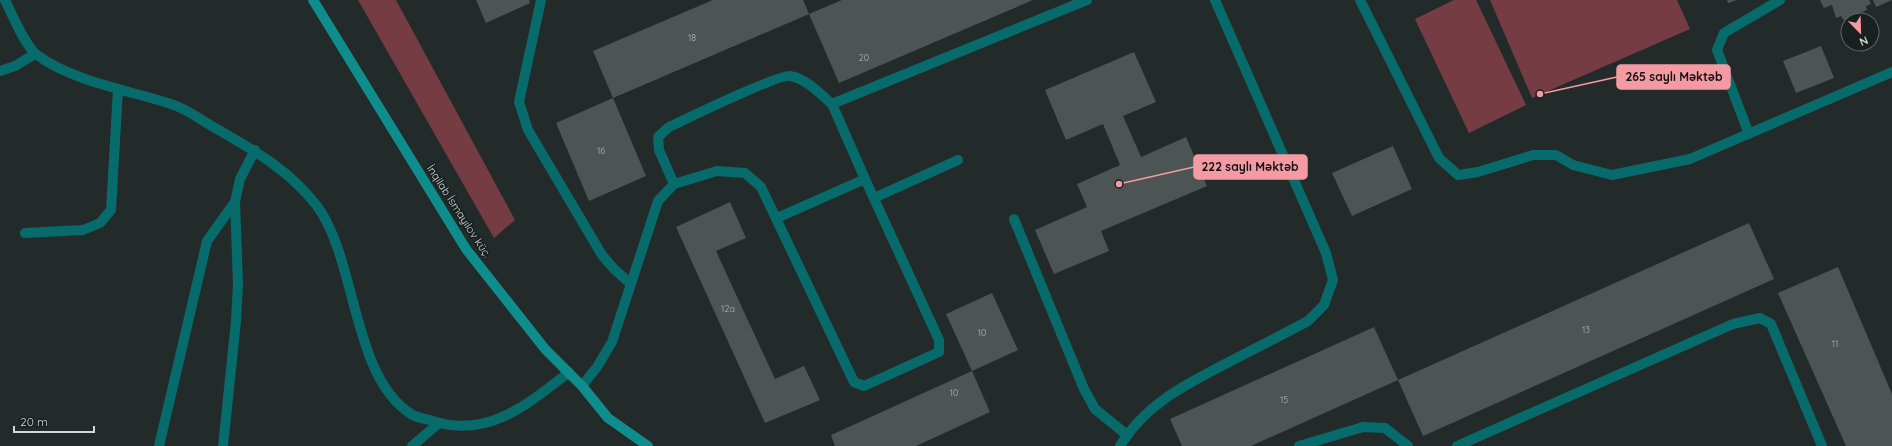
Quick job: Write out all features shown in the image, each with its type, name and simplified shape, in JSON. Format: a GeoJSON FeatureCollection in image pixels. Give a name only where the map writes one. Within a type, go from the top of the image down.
{"type":"FeatureCollection","features":[{"type":"Feature","properties":{"kind":"main road","name":"İnqilab İsmayılov küç."},"geometry":{"type":"LineString","coordinates":[[313,0],[466,249],[546,349],[582,386],[608,418],[648,446]]}},
{"type":"Feature","properties":{"kind":"street"},"geometry":{"type":"LineString","coordinates":[[5,0],[17,26],[35,54],[56,67],[118,89],[174,105],[255,150],[301,186],[319,208],[334,240],[376,372],[392,398],[412,414],[439,424],[468,427],[487,423],[524,407],[569,372]]}},
{"type":"Feature","properties":{"kind":"street"},"geometry":{"type":"LineString","coordinates":[[541,0],[519,102],[525,123],[602,255],[614,269],[631,284]]}},
{"type":"Feature","properties":{"kind":"street"},"geometry":{"type":"LineString","coordinates":[[832,104],[1087,0]]}},
{"type":"Feature","properties":{"kind":"street"},"geometry":{"type":"LineString","coordinates":[[1120,446],[1127,434],[1158,403],[1181,387],[1308,321],[1324,305],[1333,280],[1326,253],[1215,0]]}},
{"type":"Feature","properties":{"kind":"street"},"geometry":{"type":"LineString","coordinates":[[1360,0],[1440,158],[1458,175],[1478,172],[1533,155],[1556,155],[1573,165],[1612,175],[1690,159],[1892,72]]}},
{"type":"Feature","properties":{"kind":"street"},"geometry":{"type":"LineString","coordinates":[[1749,134],[1718,50],[1724,33],[1780,0]]}},
{"type":"Feature","properties":{"kind":"street"},"geometry":{"type":"LineString","coordinates":[[0,71],[16,66],[35,54]]}},
{"type":"Feature","properties":{"kind":"street"},"geometry":{"type":"LineString","coordinates":[[582,386],[597,367],[612,342],[658,201],[674,184],[717,171],[745,173],[761,187],[854,382],[864,386],[939,352],[939,340],[832,104],[803,80],[788,75],[770,81],[669,127],[658,137],[659,150],[674,184]]}},
{"type":"Feature","properties":{"kind":"street"},"geometry":{"type":"LineString","coordinates":[[25,233],[83,230],[100,223],[111,210],[118,89]]}},
{"type":"Feature","properties":{"kind":"street"},"geometry":{"type":"LineString","coordinates":[[223,446],[236,321],[238,284],[235,202],[240,179],[255,150]]}},
{"type":"Feature","properties":{"kind":"street"},"geometry":{"type":"LineString","coordinates":[[874,198],[958,160]]}},
{"type":"Feature","properties":{"kind":"street"},"geometry":{"type":"LineString","coordinates":[[777,218],[865,179]]}},
{"type":"Feature","properties":{"kind":"street"},"geometry":{"type":"LineString","coordinates":[[159,446],[207,241],[235,202]]}},
{"type":"Feature","properties":{"kind":"street"},"geometry":{"type":"LineString","coordinates":[[1014,219],[1084,389],[1095,409],[1127,434]]}},
{"type":"Feature","properties":{"kind":"street"},"geometry":{"type":"LineString","coordinates":[[1457,446],[1733,324],[1760,318],[1770,324],[1822,446]]}},
{"type":"Feature","properties":{"kind":"street"},"geometry":{"type":"LineString","coordinates":[[412,446],[439,424]]}},
{"type":"Feature","properties":{"kind":"street"},"geometry":{"type":"LineString","coordinates":[[1299,446],[1363,427],[1385,428],[1408,446]]}},
{"type":"Feature","properties":{"kind":"shaded area"},"geometry":{"type":"Polygon","coordinates":[[[358,0],[396,0],[515,220],[494,238],[358,0]]]}},
{"type":"Feature","properties":{"kind":"shaded area"},"geometry":{"type":"Polygon","coordinates":[[[1454,0],[1476,0],[1526,105],[1469,133],[1415,19],[1454,0]]]}},
{"type":"Feature","properties":{"kind":"shaded area"},"geometry":{"type":"Polygon","coordinates":[[[1490,0],[1677,0],[1690,29],[1532,98],[1490,0]]]}},
{"type":"Feature","properties":{"kind":"building"},"geometry":{"type":"Polygon","coordinates":[[[476,0],[529,0],[530,3],[486,23],[476,0]]]}},
{"type":"Feature","properties":{"kind":"building"},"geometry":{"type":"Polygon","coordinates":[[[713,0],[803,0],[809,14],[613,98],[593,51],[713,0]]]}},
{"type":"Feature","properties":{"kind":"building"},"geometry":{"type":"Polygon","coordinates":[[[842,0],[1033,0],[839,83],[809,14],[842,0]]]}},
{"type":"Feature","properties":{"kind":"building"},"geometry":{"type":"Polygon","coordinates":[[[1727,0],[1737,0],[1728,3],[1727,0]]]}},
{"type":"Feature","properties":{"kind":"building"},"geometry":{"type":"Polygon","coordinates":[[[1820,0],[1869,0],[1871,4],[1866,6],[1867,10],[1862,12],[1840,12],[1840,16],[1836,18],[1832,5],[1824,8],[1820,0]]]}},
{"type":"Feature","properties":{"kind":"building"},"geometry":{"type":"Polygon","coordinates":[[[1873,0],[1892,0],[1876,7],[1873,0]]]}},
{"type":"Feature","properties":{"kind":"building"},"geometry":{"type":"Polygon","coordinates":[[[1821,46],[1834,78],[1796,93],[1783,61],[1821,46]]]}},
{"type":"Feature","properties":{"kind":"building"},"geometry":{"type":"Polygon","coordinates":[[[1134,52],[1156,102],[1123,116],[1141,157],[1186,137],[1207,186],[1101,231],[1109,251],[1054,274],[1035,230],[1087,207],[1077,184],[1120,165],[1103,124],[1066,140],[1045,90],[1134,52]]]}},
{"type":"Feature","properties":{"kind":"building"},"geometry":{"type":"Polygon","coordinates":[[[613,98],[646,176],[589,201],[556,123],[613,98]]]}},
{"type":"Feature","properties":{"kind":"building"},"geometry":{"type":"Polygon","coordinates":[[[1393,146],[1412,189],[1352,216],[1332,173],[1393,146]]]}},
{"type":"Feature","properties":{"kind":"building"},"geometry":{"type":"Polygon","coordinates":[[[730,202],[746,238],[716,251],[775,379],[804,366],[820,400],[765,423],[676,227],[730,202]]]}},
{"type":"Feature","properties":{"kind":"building"},"geometry":{"type":"Polygon","coordinates":[[[1749,223],[1774,279],[1423,436],[1398,380],[1749,223]]]}},
{"type":"Feature","properties":{"kind":"building"},"geometry":{"type":"Polygon","coordinates":[[[1838,267],[1892,394],[1892,446],[1846,446],[1778,293],[1838,267]]]}},
{"type":"Feature","properties":{"kind":"building"},"geometry":{"type":"Polygon","coordinates":[[[992,293],[1018,350],[972,371],[946,314],[992,293]]]}},
{"type":"Feature","properties":{"kind":"building"},"geometry":{"type":"Polygon","coordinates":[[[1374,327],[1398,380],[1251,446],[1182,446],[1170,419],[1374,327]]]}},
{"type":"Feature","properties":{"kind":"building"},"geometry":{"type":"Polygon","coordinates":[[[972,371],[990,412],[916,446],[835,446],[831,435],[972,371]]]}},
{"type":"Feature","properties":{"kind":"place","name":"265 saylı Məktəb"},"geometry":{"type":"Point","coordinates":[1540,94]}},
{"type":"Feature","properties":{"kind":"place","name":"222 saylı Məktəb"},"geometry":{"type":"Point","coordinates":[1119,184]}}]}
